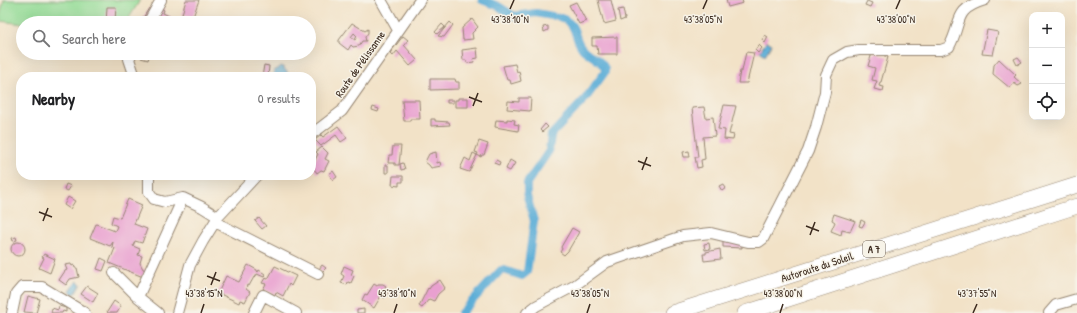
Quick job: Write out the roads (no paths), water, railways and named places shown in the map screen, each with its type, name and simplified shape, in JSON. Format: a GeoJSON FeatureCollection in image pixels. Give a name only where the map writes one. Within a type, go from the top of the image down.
{"type":"FeatureCollection","features":[{"type":"Feature","properties":{"kind":"highway","name":"Autoroute du Soleil"},"geometry":{"type":"LineString","coordinates":[[672,313],[1077,185]]}},
{"type":"Feature","properties":{"kind":"highway","name":"Autoroute du Soleil"},"geometry":{"type":"LineString","coordinates":[[746,313],[1077,206]]}},
{"type":"Feature","properties":{"kind":"street"},"geometry":{"type":"LineString","coordinates":[[152,16],[161,0]]}},
{"type":"Feature","properties":{"kind":"street"},"geometry":{"type":"LineString","coordinates":[[381,0],[398,30]]}},
{"type":"Feature","properties":{"kind":"street","name":"Route de Pélissanne"},"geometry":{"type":"LineString","coordinates":[[316,131],[342,111],[420,0]]}},
{"type":"Feature","properties":{"kind":"street"},"geometry":{"type":"LineString","coordinates":[[527,313],[536,306],[574,286],[607,262],[683,236],[711,233],[748,242],[759,242],[763,239],[808,151],[825,92],[826,75],[833,60],[847,52],[859,50],[941,50],[949,48],[961,14],[965,9],[974,3],[985,0]]}},
{"type":"Feature","properties":{"kind":"street"},"geometry":{"type":"LineString","coordinates":[[129,60],[133,72]]}},
{"type":"Feature","properties":{"kind":"street"},"geometry":{"type":"LineString","coordinates":[[149,180],[149,192],[154,200],[165,202],[183,198],[202,207],[217,219],[318,274]]}},
{"type":"Feature","properties":{"kind":"street"},"geometry":{"type":"LineString","coordinates":[[177,313],[190,265],[217,219],[252,180]]}},
{"type":"Feature","properties":{"kind":"street"},"geometry":{"type":"LineString","coordinates":[[138,297],[183,198]]}},
{"type":"Feature","properties":{"kind":"street"},"geometry":{"type":"LineString","coordinates":[[114,273],[138,297],[158,313]]}},
{"type":"Feature","properties":{"kind":"street"},"geometry":{"type":"LineString","coordinates":[[12,313],[16,294],[22,287],[42,287],[85,313]]}},
{"type":"Feature","properties":{"kind":"street"},"geometry":{"type":"LineString","coordinates":[[254,313],[263,295],[296,313]]}},
{"type":"Feature","properties":{"kind":"street"},"geometry":{"type":"LineString","coordinates":[[1049,313],[1056,305],[1077,299]]}},
{"type":"Feature","properties":{"kind":"water"},"geometry":{"type":"Polygon","coordinates":[[[767,41],[772,44],[765,55],[760,51],[767,41]]]}},
{"type":"Feature","properties":{"kind":"water"},"geometry":{"type":"Polygon","coordinates":[[[280,66],[287,72],[274,72],[274,70],[278,69],[280,66]]]}},
{"type":"Feature","properties":{"kind":"water"},"geometry":{"type":"Polygon","coordinates":[[[77,281],[81,284],[75,294],[73,294],[70,291],[77,281]]]}},
{"type":"Feature","properties":{"kind":"waterway"},"geometry":{"type":"LineString","coordinates":[[482,0],[498,6],[514,16],[536,13],[552,16]]}},
{"type":"Feature","properties":{"kind":"waterway"},"geometry":{"type":"LineString","coordinates":[[461,313],[501,270],[522,276],[527,272],[534,221],[527,196],[527,183],[549,151],[551,135],[585,99],[605,72],[603,65],[582,48],[570,23],[559,17]]}}]}
